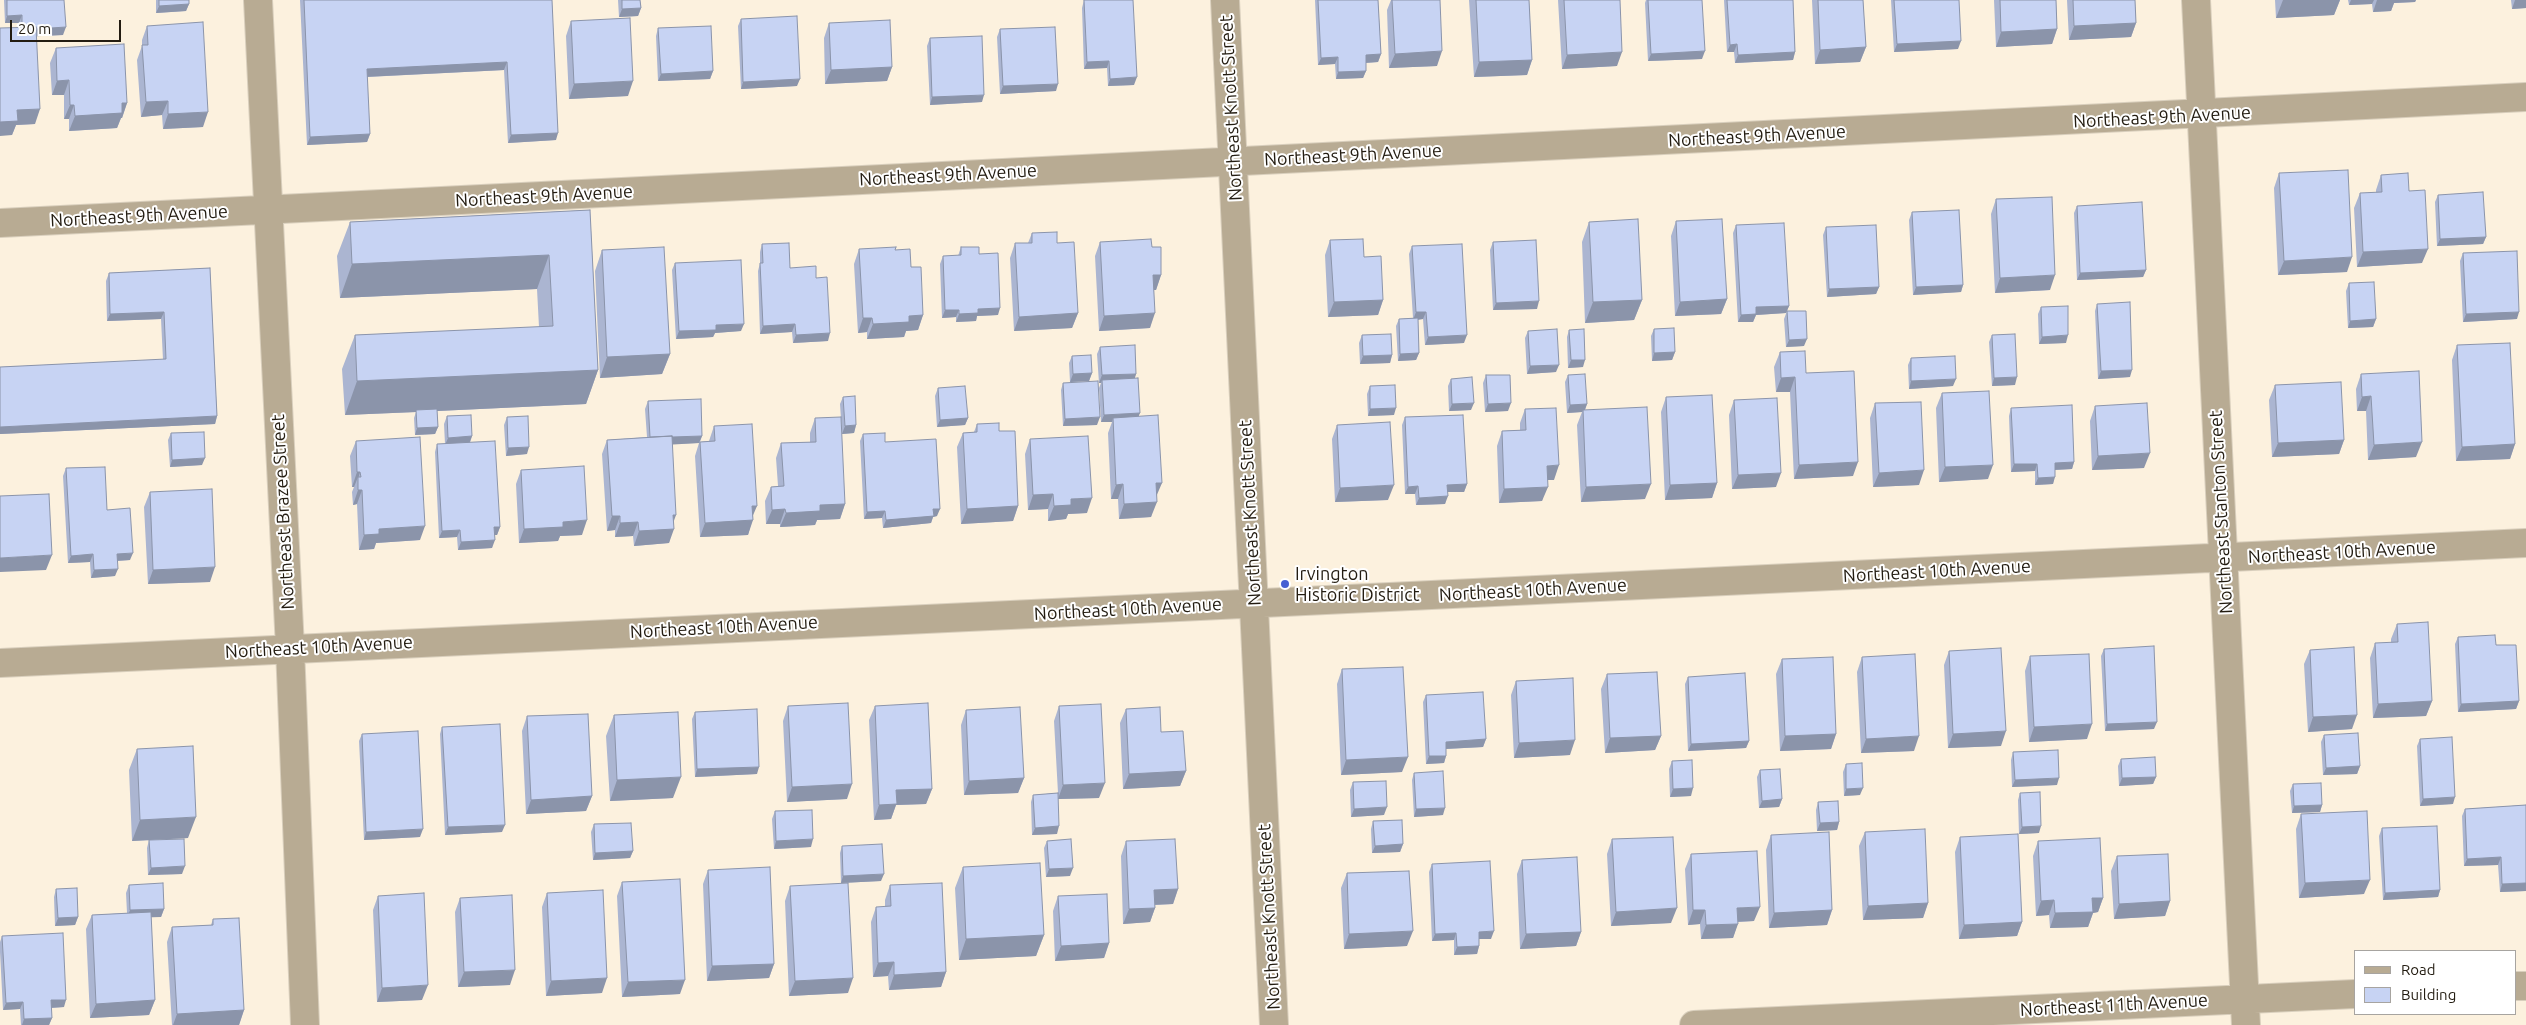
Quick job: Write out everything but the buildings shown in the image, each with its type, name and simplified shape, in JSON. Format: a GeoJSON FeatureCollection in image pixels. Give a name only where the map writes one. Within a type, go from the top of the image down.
{"type":"FeatureCollection","features":[{"type":"Feature","properties":{"kind":"street","name":"Northeast Brazee Street"},"geometry":{"type":"LineString","coordinates":[[258,0],[290,648],[305,1025]]}},
{"type":"Feature","properties":{"kind":"street","name":"Northeast Knott Street"},"geometry":{"type":"LineString","coordinates":[[1225,0],[1274,1025]]}},
{"type":"Feature","properties":{"kind":"street","name":"Northeast Stanton Street"},"geometry":{"type":"LineString","coordinates":[[2196,0],[2245,1012]]}},
{"type":"Feature","properties":{"kind":"street","name":"Northeast 9th Avenue"},"geometry":{"type":"LineString","coordinates":[[0,223],[1233,161],[2202,115],[2526,97]]}},
{"type":"Feature","properties":{"kind":"street","name":"Northeast 10th Avenue"},"geometry":{"type":"LineString","coordinates":[[0,663],[2526,543]]}},
{"type":"Feature","properties":{"kind":"street","name":"Northeast 11th Avenue"},"geometry":{"type":"LineString","coordinates":[[1694,1025],[2245,1012],[2354,994]]}},
{"type":"Feature","properties":{"kind":"place","name":"Irvington Historic District"},"geometry":{"type":"Point","coordinates":[1285,584]}}]}
